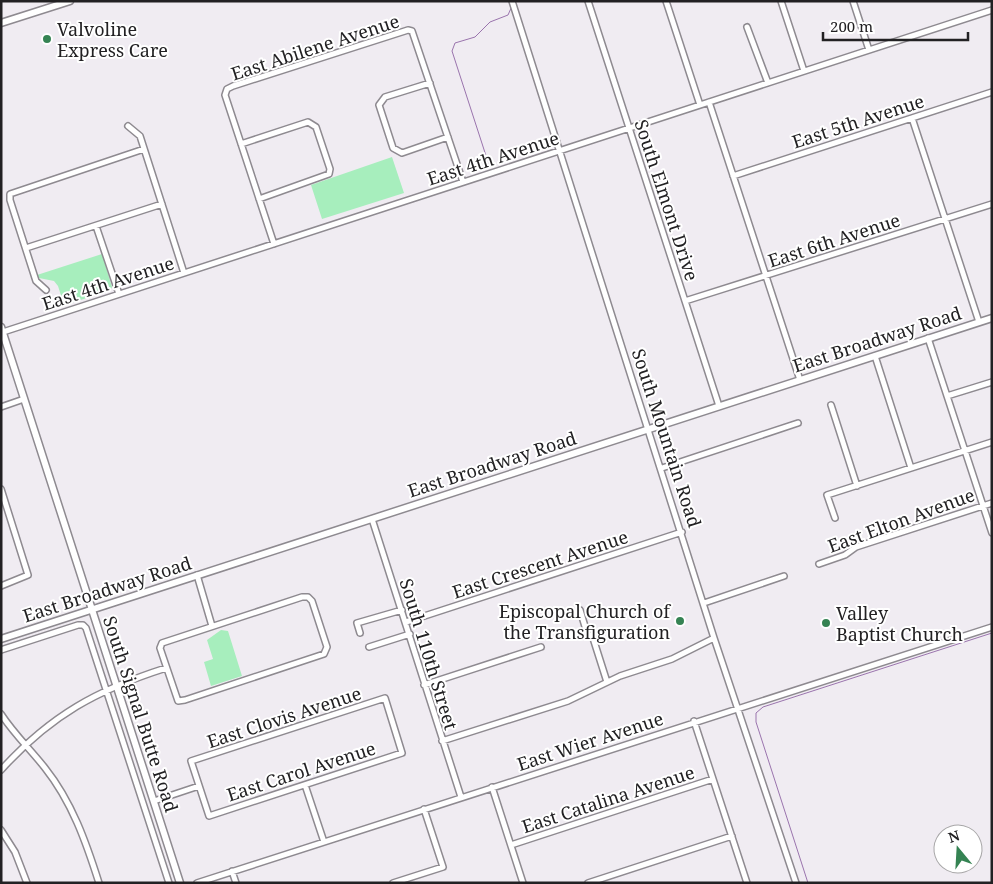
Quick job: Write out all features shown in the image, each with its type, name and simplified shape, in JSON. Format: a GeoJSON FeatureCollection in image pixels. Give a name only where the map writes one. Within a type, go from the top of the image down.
{"type":"FeatureCollection","features":[{"type":"Feature","properties":{"kind":"main road"},"geometry":{"type":"LineString","coordinates":[[1,24],[70,1]]}},
{"type":"Feature","properties":{"kind":"main road","name":"East Broadway Road"},"geometry":{"type":"LineString","coordinates":[[1,638],[992,318]]}},
{"type":"Feature","properties":{"kind":"main road","name":"South Signal Butte Road"},"geometry":{"type":"LineString","coordinates":[[2,329],[180,883]]}},
{"type":"Feature","properties":{"kind":"street","name":"South Mountain Road"},"geometry":{"type":"LineString","coordinates":[[512,1],[662,468],[714,638],[739,707],[796,883]]}},
{"type":"Feature","properties":{"kind":"street","name":"South Elmont Drive"},"geometry":{"type":"LineString","coordinates":[[588,1],[719,406]]}},
{"type":"Feature","properties":{"kind":"street"},"geometry":{"type":"LineString","coordinates":[[666,1],[700,105]]}},
{"type":"Feature","properties":{"kind":"street"},"geometry":{"type":"LineString","coordinates":[[781,1],[804,71]]}},
{"type":"Feature","properties":{"kind":"street"},"geometry":{"type":"LineString","coordinates":[[853,1],[869,50]]}},
{"type":"Feature","properties":{"kind":"street","name":"East 4th Avenue"},"geometry":{"type":"LineString","coordinates":[[2,329],[119,294],[992,10]]}},
{"type":"Feature","properties":{"kind":"street"},"geometry":{"type":"LineString","coordinates":[[747,26],[768,83]]}},
{"type":"Feature","properties":{"kind":"street","name":"East Abilene Avenue"},"geometry":{"type":"LineString","coordinates":[[241,144],[225,95],[226,89],[398,33],[412,31],[430,83]]}},
{"type":"Feature","properties":{"kind":"street"},"geometry":{"type":"LineString","coordinates":[[448,137],[402,153],[397,152],[393,148],[382,114],[380,101],[385,97],[430,83],[448,137],[463,182]]}},
{"type":"Feature","properties":{"kind":"street","name":"East 5th Avenue"},"geometry":{"type":"LineString","coordinates":[[733,176],[992,92]]}},
{"type":"Feature","properties":{"kind":"street"},"geometry":{"type":"LineString","coordinates":[[709,102],[800,380]]}},
{"type":"Feature","properties":{"kind":"street"},"geometry":{"type":"LineString","coordinates":[[912,118],[979,322]]}},
{"type":"Feature","properties":{"kind":"street"},"geometry":{"type":"LineString","coordinates":[[259,199],[329,174],[330,169],[313,123],[308,122],[241,144],[259,199],[274,244]]}},
{"type":"Feature","properties":{"kind":"street"},"geometry":{"type":"LineString","coordinates":[[128,126],[140,136],[184,273]]}},
{"type":"Feature","properties":{"kind":"street"},"geometry":{"type":"LineString","coordinates":[[46,290],[36,282],[10,194],[144,149]]}},
{"type":"Feature","properties":{"kind":"street"},"geometry":{"type":"LineString","coordinates":[[26,248],[162,204]]}},
{"type":"Feature","properties":{"kind":"street","name":"East 6th Avenue"},"geometry":{"type":"LineString","coordinates":[[685,301],[766,277],[992,204]]}},
{"type":"Feature","properties":{"kind":"street"},"geometry":{"type":"LineString","coordinates":[[96,226],[119,294]]}},
{"type":"Feature","properties":{"kind":"street"},"geometry":{"type":"LineString","coordinates":[[928,338],[992,532]]}},
{"type":"Feature","properties":{"kind":"street"},"geometry":{"type":"LineString","coordinates":[[875,356],[911,468]]}},
{"type":"Feature","properties":{"kind":"street"},"geometry":{"type":"LineString","coordinates":[[947,396],[992,382]]}},
{"type":"Feature","properties":{"kind":"street"},"geometry":{"type":"LineString","coordinates":[[1,406],[24,399]]}},
{"type":"Feature","properties":{"kind":"street"},"geometry":{"type":"LineString","coordinates":[[831,405],[857,486]]}},
{"type":"Feature","properties":{"kind":"street"},"geometry":{"type":"LineString","coordinates":[[662,468],[798,424]]}},
{"type":"Feature","properties":{"kind":"street"},"geometry":{"type":"LineString","coordinates":[[835,518],[827,496],[992,442]]}},
{"type":"Feature","properties":{"kind":"street"},"geometry":{"type":"LineString","coordinates":[[1,489],[28,576],[1,586]]}},
{"type":"Feature","properties":{"kind":"street","name":"East Elton Avenue"},"geometry":{"type":"LineString","coordinates":[[819,564],[845,555],[856,547],[992,503]]}},
{"type":"Feature","properties":{"kind":"street"},"geometry":{"type":"LineString","coordinates":[[1,510],[8,508]]}},
{"type":"Feature","properties":{"kind":"street","name":"South 110th Street"},"geometry":{"type":"LineString","coordinates":[[372,519],[461,797]]}},
{"type":"Feature","properties":{"kind":"street","name":"East Crescent Avenue"},"geometry":{"type":"LineString","coordinates":[[406,622],[682,532]]}},
{"type":"Feature","properties":{"kind":"street"},"geometry":{"type":"LineString","coordinates":[[197,576],[212,626]]}},
{"type":"Feature","properties":{"kind":"street"},"geometry":{"type":"LineString","coordinates":[[704,602],[784,576]]}},
{"type":"Feature","properties":{"kind":"street"},"geometry":{"type":"LineString","coordinates":[[302,597],[308,597],[312,601],[327,647],[326,652],[321,656],[185,700],[178,700],[160,645],[212,626],[302,597]]}},
{"type":"Feature","properties":{"kind":"street"},"geometry":{"type":"LineString","coordinates":[[360,634],[357,624],[402,610]]}},
{"type":"Feature","properties":{"kind":"street"},"geometry":{"type":"LineString","coordinates":[[580,610],[588,633],[594,638],[607,682]]}},
{"type":"Feature","properties":{"kind":"street","name":"East Broadway Road"},"geometry":{"type":"LineString","coordinates":[[1,650],[83,625]]}},
{"type":"Feature","properties":{"kind":"street","name":"South Signal Butte Road"},"geometry":{"type":"LineString","coordinates":[[83,625],[86,628],[169,883]]}},
{"type":"Feature","properties":{"kind":"street","name":"East Wier Avenue"},"geometry":{"type":"LineString","coordinates":[[197,883],[694,721],[992,627]]}},
{"type":"Feature","properties":{"kind":"street"},"geometry":{"type":"LineString","coordinates":[[369,647],[410,634]]}},
{"type":"Feature","properties":{"kind":"street"},"geometry":{"type":"LineString","coordinates":[[442,741],[568,701],[607,682],[672,659],[714,638]]}},
{"type":"Feature","properties":{"kind":"street"},"geometry":{"type":"LineString","coordinates":[[424,685],[542,647]]}},
{"type":"Feature","properties":{"kind":"street"},"geometry":{"type":"LineString","coordinates":[[1,770],[26,744],[56,720],[106,689],[166,668]]}},
{"type":"Feature","properties":{"kind":"street","name":"East Carol Avenue"},"geometry":{"type":"LineString","coordinates":[[154,801],[199,786],[209,816],[402,753],[385,698]]}},
{"type":"Feature","properties":{"kind":"street","name":"East Clovis Avenue"},"geometry":{"type":"LineString","coordinates":[[199,786],[191,761],[385,698]]}},
{"type":"Feature","properties":{"kind":"street"},"geometry":{"type":"LineString","coordinates":[[1,714],[46,769],[75,817],[99,883]]}},
{"type":"Feature","properties":{"kind":"street"},"geometry":{"type":"LineString","coordinates":[[694,721],[747,883]]}},
{"type":"Feature","properties":{"kind":"street","name":"East Catalina Avenue"},"geometry":{"type":"LineString","coordinates":[[511,845],[713,779]]}},
{"type":"Feature","properties":{"kind":"street"},"geometry":{"type":"LineString","coordinates":[[305,785],[324,842]]}},
{"type":"Feature","properties":{"kind":"street"},"geometry":{"type":"LineString","coordinates":[[492,787],[523,883]]}},
{"type":"Feature","properties":{"kind":"street"},"geometry":{"type":"LineString","coordinates":[[393,883],[443,867],[424,809]]}},
{"type":"Feature","properties":{"kind":"street"},"geometry":{"type":"LineString","coordinates":[[1,830],[15,852],[27,883]]}},
{"type":"Feature","properties":{"kind":"street"},"geometry":{"type":"LineString","coordinates":[[588,883],[732,836]]}},
{"type":"Feature","properties":{"kind":"street"},"geometry":{"type":"LineString","coordinates":[[232,871],[236,883]]}},
{"type":"Feature","properties":{"kind":"green space"},"geometry":{"type":"Polygon","coordinates":[[[392,157],[404,193],[322,219],[311,185],[392,157]]]}},
{"type":"Feature","properties":{"kind":"green space"},"geometry":{"type":"Polygon","coordinates":[[[102,254],[112,287],[110,291],[64,305],[58,286],[54,281],[39,278],[37,275],[102,254]]]}},
{"type":"Feature","properties":{"kind":"green space"},"geometry":{"type":"Polygon","coordinates":[[[221,630],[228,631],[242,676],[211,686],[204,662],[213,659],[207,640],[221,630]]]}},
{"type":"Feature","properties":{"kind":"waterway"},"geometry":{"type":"LineString","coordinates":[[489,165],[452,51],[455,43],[475,37],[490,22],[508,15],[512,6]]}},
{"type":"Feature","properties":{"kind":"waterway"},"geometry":{"type":"LineString","coordinates":[[808,883],[756,722],[756,713],[763,707],[992,633]]}},
{"type":"Feature","properties":{"kind":"place","name":"Valvoline Express Care"},"geometry":{"type":"Point","coordinates":[47,39]}},
{"type":"Feature","properties":{"kind":"place","name":"Episcopal Church of the Transfiguration"},"geometry":{"type":"Point","coordinates":[680,621]}},
{"type":"Feature","properties":{"kind":"place","name":"Valley Baptist Church"},"geometry":{"type":"Point","coordinates":[826,623]}}]}
